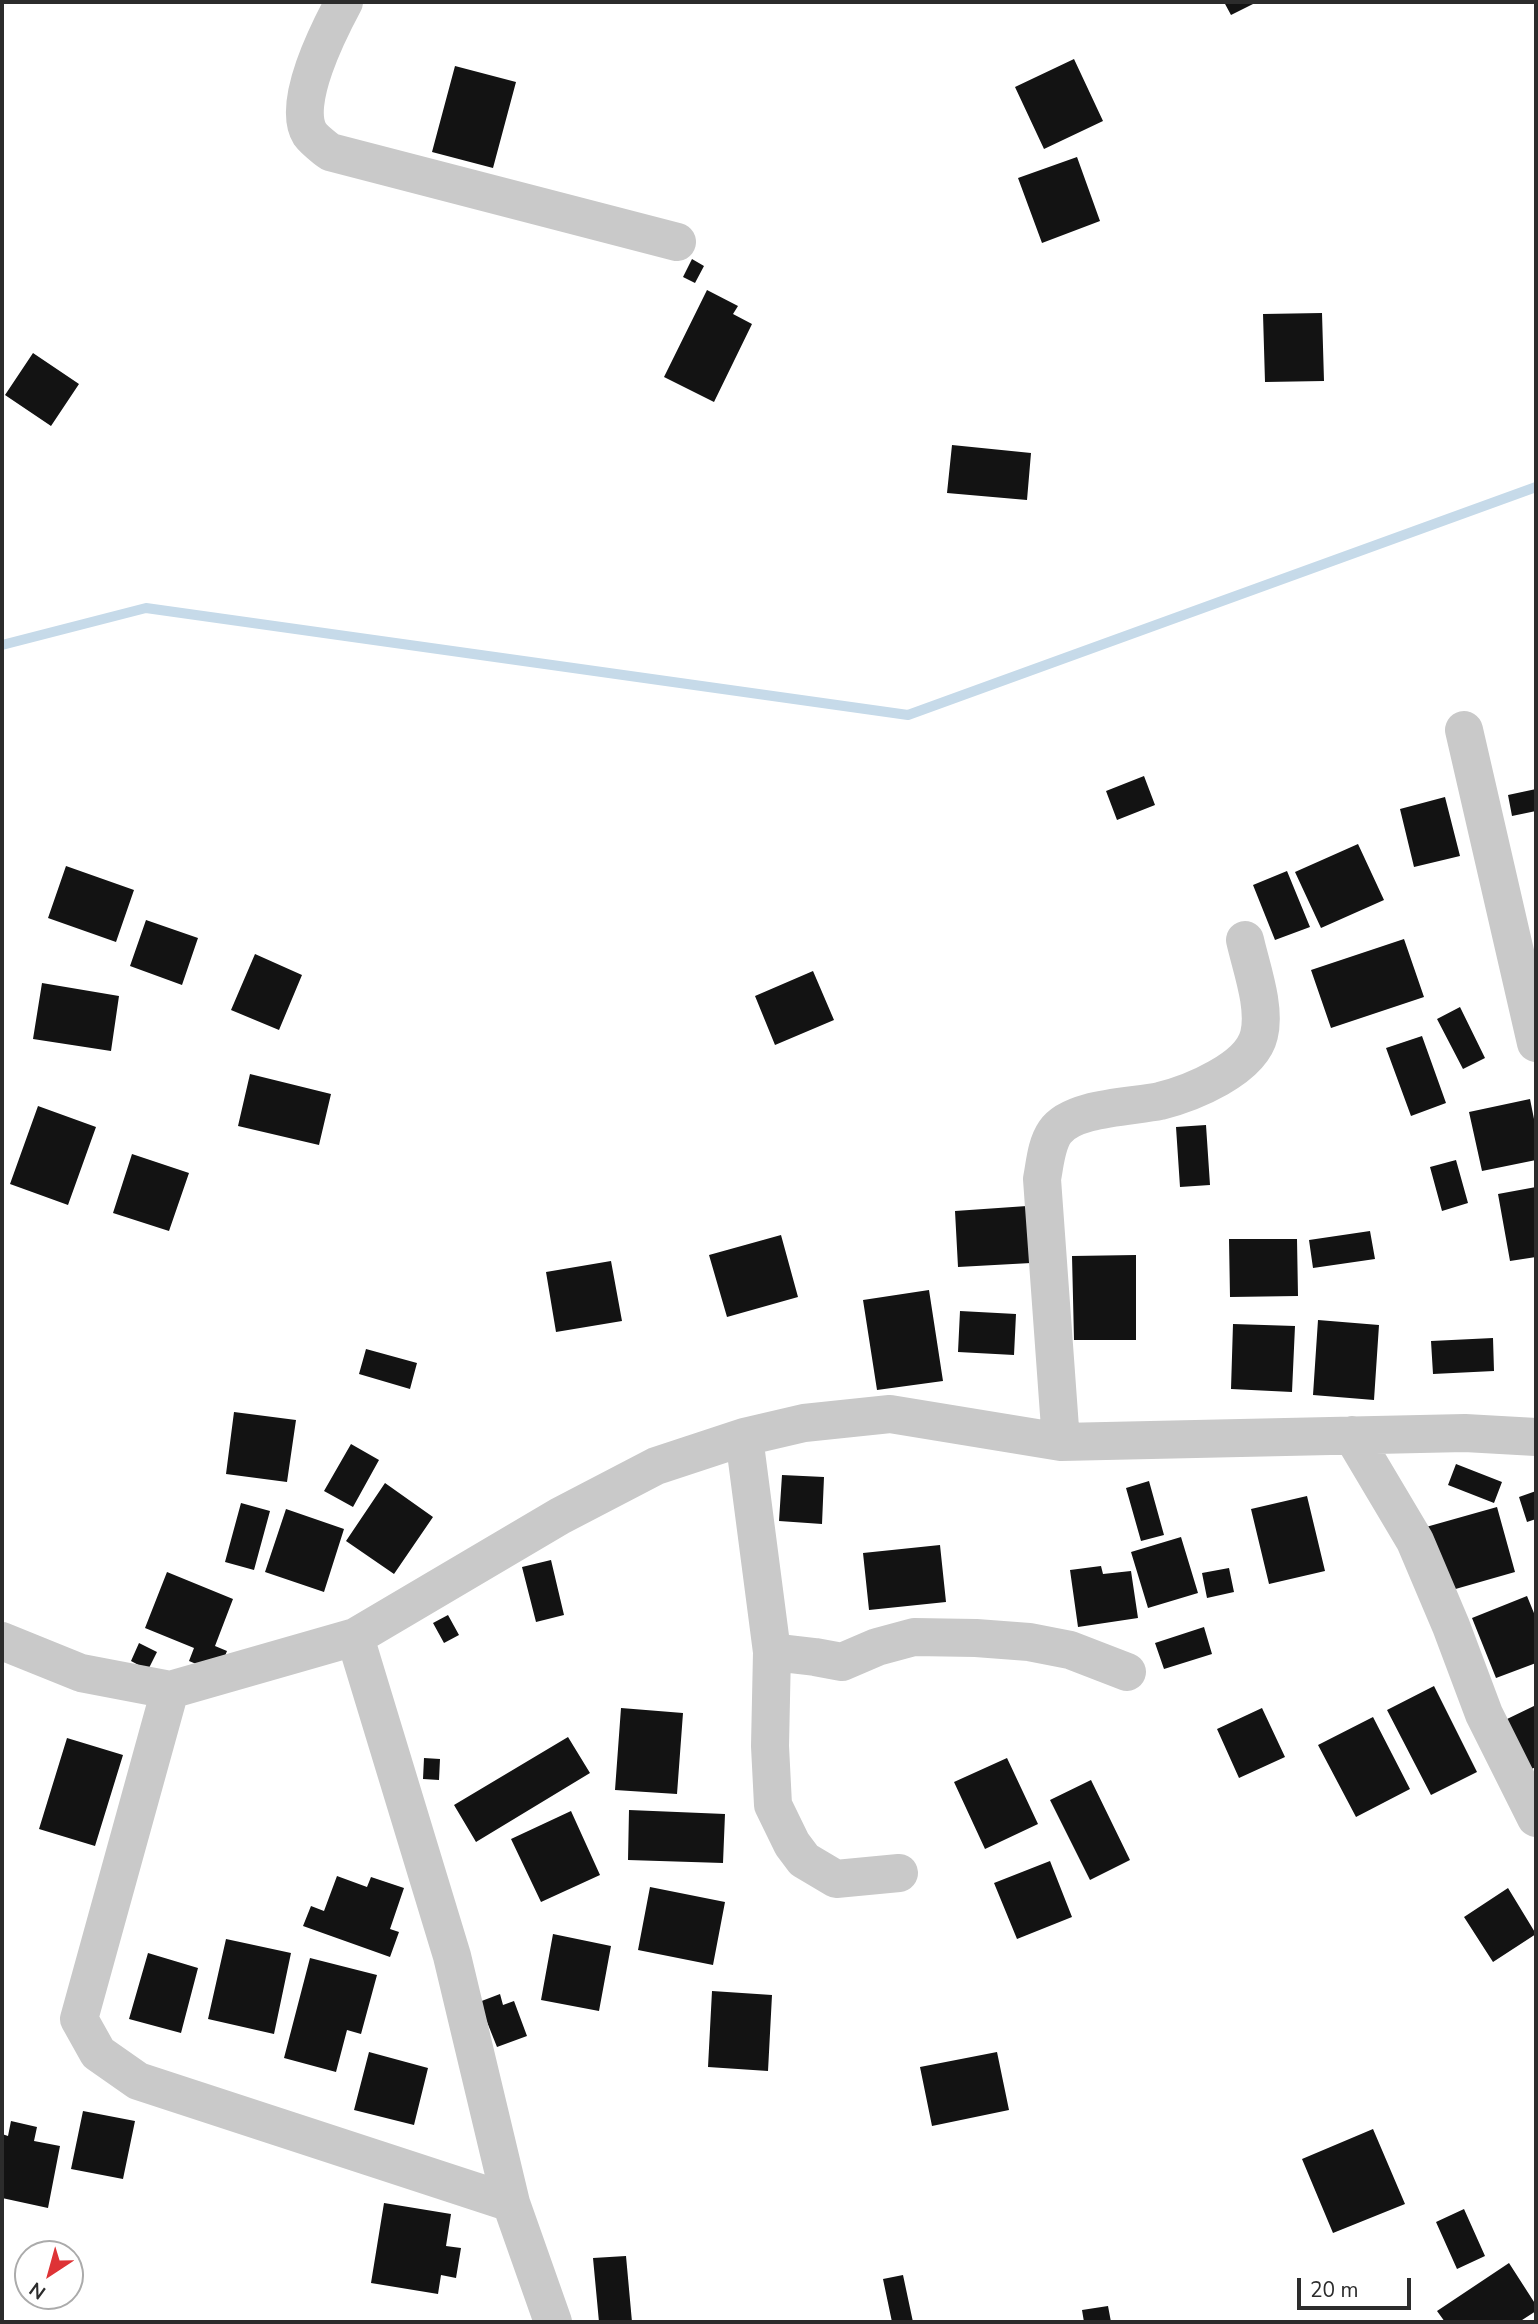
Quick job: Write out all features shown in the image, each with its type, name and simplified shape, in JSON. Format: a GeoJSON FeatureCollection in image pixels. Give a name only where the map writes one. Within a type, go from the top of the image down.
{"type":"FeatureCollection","features":[{"type":"Feature","properties":{"kind":"street"},"geometry":{"type":"LineString","coordinates":[[344,2],[324,40],[309,83],[304,116],[310,134],[330,152],[677,243]]}},
{"type":"Feature","properties":{"kind":"street"},"geometry":{"type":"LineString","coordinates":[[1464,730],[1536,1043]]}},
{"type":"Feature","properties":{"kind":"street"},"geometry":{"type":"LineString","coordinates":[[1062,1442],[1042,1178],[1048,1148],[1055,1131],[1072,1117],[1163,1100],[1224,1077],[1246,1058],[1259,1036],[1261,1011],[1245,940]]}},
{"type":"Feature","properties":{"kind":"street"},"geometry":{"type":"LineString","coordinates":[[2,1641],[80,1673],[170,1690],[355,1637],[560,1516],[656,1466],[744,1437],[804,1423],[890,1414],[1062,1442],[1465,1433],[1536,1437]]}},
{"type":"Feature","properties":{"kind":"street"},"geometry":{"type":"LineString","coordinates":[[1352,1435],[1415,1541],[1484,1714],[1536,1818]]}},
{"type":"Feature","properties":{"kind":"street"},"geometry":{"type":"LineString","coordinates":[[744,1437],[772,1652],[770,1746],[773,1805],[792,1844],[804,1860],[836,1879],[899,1873]]}},
{"type":"Feature","properties":{"kind":"street"},"geometry":{"type":"LineString","coordinates":[[355,1637],[452,1956],[511,2203],[553,2322]]}},
{"type":"Feature","properties":{"kind":"street"},"geometry":{"type":"LineString","coordinates":[[772,1652],[842,1662],[877,1647],[914,1637],[976,1638],[1029,1642],[1070,1650],[1127,1672]]}},
{"type":"Feature","properties":{"kind":"street"},"geometry":{"type":"LineString","coordinates":[[170,1690],[79,2020],[98,2053],[138,2081],[511,2203]]}},
{"type":"Feature","properties":{"kind":"building"},"geometry":{"type":"Polygon","coordinates":[[[1224,2],[1257,2],[1231,15],[1224,2]]]}},
{"type":"Feature","properties":{"kind":"building"},"geometry":{"type":"Polygon","coordinates":[[[1074,59],[1103,121],[1044,149],[1015,87],[1074,59]]]}},
{"type":"Feature","properties":{"kind":"building"},"geometry":{"type":"Polygon","coordinates":[[[455,66],[516,82],[493,168],[432,152],[455,66]]]}},
{"type":"Feature","properties":{"kind":"building"},"geometry":{"type":"Polygon","coordinates":[[[1077,157],[1100,221],[1042,243],[1018,178],[1077,157]]]}},
{"type":"Feature","properties":{"kind":"building"},"geometry":{"type":"Polygon","coordinates":[[[692,259],[704,266],[695,283],[683,277],[692,259]]]}},
{"type":"Feature","properties":{"kind":"building"},"geometry":{"type":"Polygon","coordinates":[[[707,290],[738,306],[733,314],[752,324],[714,402],[664,377],[707,290]]]}},
{"type":"Feature","properties":{"kind":"building"},"geometry":{"type":"Polygon","coordinates":[[[1322,313],[1324,381],[1265,382],[1263,314],[1322,313]]]}},
{"type":"Feature","properties":{"kind":"building"},"geometry":{"type":"Polygon","coordinates":[[[33,353],[79,384],[51,426],[5,395],[33,353]]]}},
{"type":"Feature","properties":{"kind":"building"},"geometry":{"type":"Polygon","coordinates":[[[952,445],[1031,453],[1027,500],[947,493],[952,445]]]}},
{"type":"Feature","properties":{"kind":"building"},"geometry":{"type":"Polygon","coordinates":[[[1144,776],[1155,805],[1117,820],[1106,791],[1144,776]]]}},
{"type":"Feature","properties":{"kind":"building"},"geometry":{"type":"Polygon","coordinates":[[[1536,789],[1536,811],[1512,816],[1508,795],[1536,789]]]}},
{"type":"Feature","properties":{"kind":"building"},"geometry":{"type":"Polygon","coordinates":[[[1445,797],[1460,856],[1414,867],[1400,809],[1445,797]]]}},
{"type":"Feature","properties":{"kind":"building"},"geometry":{"type":"Polygon","coordinates":[[[1358,844],[1384,900],[1321,928],[1295,872],[1358,844]]]}},
{"type":"Feature","properties":{"kind":"building"},"geometry":{"type":"Polygon","coordinates":[[[66,866],[134,890],[116,942],[48,918],[66,866]]]}},
{"type":"Feature","properties":{"kind":"building"},"geometry":{"type":"Polygon","coordinates":[[[1287,871],[1310,927],[1275,940],[1253,885],[1287,871]]]}},
{"type":"Feature","properties":{"kind":"building"},"geometry":{"type":"Polygon","coordinates":[[[146,920],[198,938],[182,985],[130,966],[146,920]]]}},
{"type":"Feature","properties":{"kind":"building"},"geometry":{"type":"Polygon","coordinates":[[[1404,939],[1424,997],[1331,1028],[1311,970],[1404,939]]]}},
{"type":"Feature","properties":{"kind":"building"},"geometry":{"type":"Polygon","coordinates":[[[255,954],[302,975],[279,1030],[231,1010],[255,954]]]}},
{"type":"Feature","properties":{"kind":"building"},"geometry":{"type":"Polygon","coordinates":[[[813,971],[834,1020],[775,1045],[755,996],[813,971]]]}},
{"type":"Feature","properties":{"kind":"building"},"geometry":{"type":"Polygon","coordinates":[[[42,983],[119,996],[111,1051],[33,1039],[42,983]]]}},
{"type":"Feature","properties":{"kind":"building"},"geometry":{"type":"Polygon","coordinates":[[[1460,1007],[1485,1058],[1463,1069],[1437,1019],[1460,1007]]]}},
{"type":"Feature","properties":{"kind":"building"},"geometry":{"type":"Polygon","coordinates":[[[1422,1036],[1446,1103],[1411,1116],[1386,1048],[1422,1036]]]}},
{"type":"Feature","properties":{"kind":"building"},"geometry":{"type":"Polygon","coordinates":[[[250,1074],[331,1094],[319,1145],[238,1126],[250,1074]]]}},
{"type":"Feature","properties":{"kind":"building"},"geometry":{"type":"Polygon","coordinates":[[[1530,1099],[1536,1129],[1536,1160],[1482,1171],[1469,1112],[1530,1099]]]}},
{"type":"Feature","properties":{"kind":"building"},"geometry":{"type":"Polygon","coordinates":[[[38,1106],[96,1127],[68,1205],[10,1184],[38,1106]]]}},
{"type":"Feature","properties":{"kind":"building"},"geometry":{"type":"Polygon","coordinates":[[[1206,1125],[1210,1185],[1180,1187],[1176,1127],[1206,1125]]]}},
{"type":"Feature","properties":{"kind":"building"},"geometry":{"type":"Polygon","coordinates":[[[132,1154],[189,1173],[169,1231],[113,1213],[132,1154]]]}},
{"type":"Feature","properties":{"kind":"building"},"geometry":{"type":"Polygon","coordinates":[[[1456,1160],[1468,1203],[1442,1211],[1430,1167],[1456,1160]]]}},
{"type":"Feature","properties":{"kind":"building"},"geometry":{"type":"Polygon","coordinates":[[[1536,1187],[1536,1257],[1510,1261],[1498,1194],[1536,1187]]]}},
{"type":"Feature","properties":{"kind":"building"},"geometry":{"type":"Polygon","coordinates":[[[1027,1206],[1031,1263],[958,1267],[955,1211],[1027,1206]]]}},
{"type":"Feature","properties":{"kind":"building"},"geometry":{"type":"Polygon","coordinates":[[[1370,1231],[1375,1259],[1313,1268],[1309,1240],[1370,1231]]]}},
{"type":"Feature","properties":{"kind":"building"},"geometry":{"type":"Polygon","coordinates":[[[781,1235],[798,1297],[727,1317],[709,1255],[781,1235]]]}},
{"type":"Feature","properties":{"kind":"building"},"geometry":{"type":"Polygon","coordinates":[[[1229,1239],[1297,1239],[1298,1296],[1230,1297],[1229,1239]]]}},
{"type":"Feature","properties":{"kind":"building"},"geometry":{"type":"Polygon","coordinates":[[[1136,1255],[1136,1340],[1074,1340],[1072,1256],[1136,1255]]]}},
{"type":"Feature","properties":{"kind":"building"},"geometry":{"type":"Polygon","coordinates":[[[611,1261],[622,1321],[556,1332],[546,1272],[611,1261]]]}},
{"type":"Feature","properties":{"kind":"building"},"geometry":{"type":"Polygon","coordinates":[[[929,1290],[943,1381],[877,1390],[863,1300],[929,1290]]]}},
{"type":"Feature","properties":{"kind":"building"},"geometry":{"type":"Polygon","coordinates":[[[960,1311],[1016,1314],[1014,1355],[958,1352],[960,1311]]]}},
{"type":"Feature","properties":{"kind":"building"},"geometry":{"type":"Polygon","coordinates":[[[1318,1320],[1379,1325],[1374,1400],[1313,1395],[1318,1320]]]}},
{"type":"Feature","properties":{"kind":"building"},"geometry":{"type":"Polygon","coordinates":[[[1233,1324],[1295,1326],[1292,1392],[1231,1389],[1233,1324]]]}},
{"type":"Feature","properties":{"kind":"building"},"geometry":{"type":"Polygon","coordinates":[[[1493,1338],[1494,1371],[1433,1374],[1431,1341],[1493,1338]]]}},
{"type":"Feature","properties":{"kind":"building"},"geometry":{"type":"Polygon","coordinates":[[[366,1349],[417,1363],[410,1389],[359,1374],[366,1349]]]}},
{"type":"Feature","properties":{"kind":"building"},"geometry":{"type":"Polygon","coordinates":[[[234,1412],[296,1420],[287,1482],[226,1474],[234,1412]]]}},
{"type":"Feature","properties":{"kind":"building"},"geometry":{"type":"Polygon","coordinates":[[[351,1444],[379,1460],[353,1507],[324,1491],[351,1444]]]}},
{"type":"Feature","properties":{"kind":"building"},"geometry":{"type":"Polygon","coordinates":[[[1456,1464],[1502,1482],[1494,1503],[1448,1485],[1456,1464]]]}},
{"type":"Feature","properties":{"kind":"building"},"geometry":{"type":"Polygon","coordinates":[[[782,1475],[824,1477],[822,1524],[779,1521],[782,1475]]]}},
{"type":"Feature","properties":{"kind":"building"},"geometry":{"type":"Polygon","coordinates":[[[1149,1481],[1164,1535],[1141,1541],[1126,1488],[1149,1481]]]}},
{"type":"Feature","properties":{"kind":"building"},"geometry":{"type":"Polygon","coordinates":[[[385,1483],[433,1517],[394,1574],[346,1541],[385,1483]]]}},
{"type":"Feature","properties":{"kind":"building"},"geometry":{"type":"Polygon","coordinates":[[[1536,1491],[1536,1519],[1527,1522],[1519,1497],[1536,1491]]]}},
{"type":"Feature","properties":{"kind":"building"},"geometry":{"type":"Polygon","coordinates":[[[1307,1496],[1325,1571],[1269,1584],[1251,1509],[1307,1496]]]}},
{"type":"Feature","properties":{"kind":"building"},"geometry":{"type":"Polygon","coordinates":[[[241,1503],[270,1511],[254,1570],[225,1562],[241,1503]]]}},
{"type":"Feature","properties":{"kind":"building"},"geometry":{"type":"Polygon","coordinates":[[[1497,1507],[1515,1572],[1445,1592],[1426,1527],[1497,1507]]]}},
{"type":"Feature","properties":{"kind":"building"},"geometry":{"type":"Polygon","coordinates":[[[286,1509],[344,1529],[324,1592],[265,1572],[286,1509]]]}},
{"type":"Feature","properties":{"kind":"building"},"geometry":{"type":"Polygon","coordinates":[[[1181,1537],[1198,1593],[1148,1608],[1131,1552],[1181,1537]]]}},
{"type":"Feature","properties":{"kind":"building"},"geometry":{"type":"Polygon","coordinates":[[[940,1545],[946,1602],[869,1610],[863,1553],[940,1545]]]}},
{"type":"Feature","properties":{"kind":"building"},"geometry":{"type":"Polygon","coordinates":[[[551,1560],[564,1615],[536,1622],[522,1567],[551,1560]]]}},
{"type":"Feature","properties":{"kind":"building"},"geometry":{"type":"Polygon","coordinates":[[[1101,1566],[1103,1574],[1131,1571],[1138,1618],[1078,1627],[1070,1570],[1101,1566]]]}},
{"type":"Feature","properties":{"kind":"building"},"geometry":{"type":"Polygon","coordinates":[[[1229,1568],[1234,1592],[1207,1598],[1202,1573],[1229,1568]]]}},
{"type":"Feature","properties":{"kind":"building"},"geometry":{"type":"Polygon","coordinates":[[[167,1572],[233,1599],[215,1646],[227,1651],[218,1673],[189,1661],[194,1648],[145,1628],[167,1572]]]}},
{"type":"Feature","properties":{"kind":"building"},"geometry":{"type":"Polygon","coordinates":[[[1527,1596],[1536,1618],[1536,1663],[1496,1678],[1472,1618],[1527,1596]]]}},
{"type":"Feature","properties":{"kind":"building"},"geometry":{"type":"Polygon","coordinates":[[[448,1615],[459,1635],[444,1643],[433,1623],[448,1615]]]}},
{"type":"Feature","properties":{"kind":"building"},"geometry":{"type":"Polygon","coordinates":[[[1204,1627],[1212,1654],[1164,1669],[1155,1643],[1204,1627]]]}},
{"type":"Feature","properties":{"kind":"building"},"geometry":{"type":"Polygon","coordinates":[[[139,1643],[157,1652],[148,1670],[131,1661],[139,1643]]]}},
{"type":"Feature","properties":{"kind":"building"},"geometry":{"type":"Polygon","coordinates":[[[1434,1686],[1477,1772],[1431,1795],[1387,1710],[1434,1686]]]}},
{"type":"Feature","properties":{"kind":"building"},"geometry":{"type":"Polygon","coordinates":[[[1536,1705],[1536,1767],[1529,1770],[1505,1720],[1536,1705]]]}},
{"type":"Feature","properties":{"kind":"building"},"geometry":{"type":"Polygon","coordinates":[[[621,1708],[683,1713],[677,1794],[615,1790],[621,1708]]]}},
{"type":"Feature","properties":{"kind":"building"},"geometry":{"type":"Polygon","coordinates":[[[1262,1708],[1285,1757],[1239,1778],[1217,1729],[1262,1708]]]}},
{"type":"Feature","properties":{"kind":"building"},"geometry":{"type":"Polygon","coordinates":[[[1373,1717],[1410,1789],[1356,1817],[1318,1745],[1373,1717]]]}},
{"type":"Feature","properties":{"kind":"building"},"geometry":{"type":"Polygon","coordinates":[[[568,1737],[590,1773],[476,1842],[454,1805],[568,1737]]]}},
{"type":"Feature","properties":{"kind":"building"},"geometry":{"type":"Polygon","coordinates":[[[67,1738],[123,1755],[95,1846],[39,1829],[67,1738]]]}},
{"type":"Feature","properties":{"kind":"building"},"geometry":{"type":"Polygon","coordinates":[[[424,1758],[440,1759],[439,1780],[423,1779],[424,1758]]]}},
{"type":"Feature","properties":{"kind":"building"},"geometry":{"type":"Polygon","coordinates":[[[1007,1758],[1038,1824],[985,1849],[954,1782],[1007,1758]]]}},
{"type":"Feature","properties":{"kind":"building"},"geometry":{"type":"Polygon","coordinates":[[[1091,1780],[1130,1860],[1090,1880],[1050,1800],[1091,1780]]]}},
{"type":"Feature","properties":{"kind":"building"},"geometry":{"type":"Polygon","coordinates":[[[629,1810],[725,1814],[723,1863],[628,1860],[629,1810]]]}},
{"type":"Feature","properties":{"kind":"building"},"geometry":{"type":"Polygon","coordinates":[[[571,1811],[600,1875],[541,1902],[511,1839],[571,1811]]]}},
{"type":"Feature","properties":{"kind":"building"},"geometry":{"type":"Polygon","coordinates":[[[1050,1861],[1072,1917],[1017,1939],[994,1883],[1050,1861]]]}},
{"type":"Feature","properties":{"kind":"building"},"geometry":{"type":"Polygon","coordinates":[[[337,1876],[367,1887],[371,1877],[404,1888],[390,1929],[399,1932],[390,1957],[303,1926],[311,1906],[324,1911],[337,1876]]]}},
{"type":"Feature","properties":{"kind":"building"},"geometry":{"type":"Polygon","coordinates":[[[650,1887],[725,1902],[713,1965],[638,1950],[650,1887]]]}},
{"type":"Feature","properties":{"kind":"building"},"geometry":{"type":"Polygon","coordinates":[[[1508,1888],[1536,1934],[1493,1962],[1464,1917],[1508,1888]]]}},
{"type":"Feature","properties":{"kind":"building"},"geometry":{"type":"Polygon","coordinates":[[[553,1934],[611,1946],[599,2011],[541,2000],[553,1934]]]}},
{"type":"Feature","properties":{"kind":"building"},"geometry":{"type":"Polygon","coordinates":[[[226,1939],[291,1953],[274,2034],[208,2019],[226,1939]]]}},
{"type":"Feature","properties":{"kind":"building"},"geometry":{"type":"Polygon","coordinates":[[[148,1953],[198,1968],[181,2033],[129,2019],[148,1953]]]}},
{"type":"Feature","properties":{"kind":"building"},"geometry":{"type":"Polygon","coordinates":[[[310,1958],[377,1975],[361,2034],[347,2030],[336,2072],[284,2058],[310,1958]]]}},
{"type":"Feature","properties":{"kind":"building"},"geometry":{"type":"Polygon","coordinates":[[[712,1991],[772,1995],[768,2071],[708,2067],[712,1991]]]}},
{"type":"Feature","properties":{"kind":"building"},"geometry":{"type":"Polygon","coordinates":[[[500,1994],[503,2005],[514,2001],[527,2036],[497,2047],[479,2002],[500,1994]]]}},
{"type":"Feature","properties":{"kind":"building"},"geometry":{"type":"Polygon","coordinates":[[[369,2052],[428,2068],[414,2125],[354,2110],[369,2052]]]}},
{"type":"Feature","properties":{"kind":"building"},"geometry":{"type":"Polygon","coordinates":[[[997,2052],[1009,2110],[932,2126],[920,2067],[997,2052]]]}},
{"type":"Feature","properties":{"kind":"building"},"geometry":{"type":"Polygon","coordinates":[[[83,2111],[135,2121],[123,2179],[71,2169],[83,2111]]]}},
{"type":"Feature","properties":{"kind":"building"},"geometry":{"type":"Polygon","coordinates":[[[11,2121],[37,2127],[34,2141],[60,2146],[48,2208],[2,2198],[2,2134],[8,2136],[11,2121]]]}},
{"type":"Feature","properties":{"kind":"building"},"geometry":{"type":"Polygon","coordinates":[[[1373,2129],[1405,2204],[1333,2233],[1302,2159],[1373,2129]]]}},
{"type":"Feature","properties":{"kind":"building"},"geometry":{"type":"Polygon","coordinates":[[[384,2203],[451,2214],[446,2246],[461,2248],[456,2278],[441,2275],[438,2294],[371,2283],[384,2203]]]}},
{"type":"Feature","properties":{"kind":"building"},"geometry":{"type":"Polygon","coordinates":[[[1464,2209],[1485,2256],[1457,2269],[1436,2222],[1464,2209]]]}},
{"type":"Feature","properties":{"kind":"building"},"geometry":{"type":"Polygon","coordinates":[[[626,2256],[632,2322],[599,2322],[593,2258],[626,2256]]]}},
{"type":"Feature","properties":{"kind":"building"},"geometry":{"type":"Polygon","coordinates":[[[1509,2263],[1536,2305],[1536,2311],[1519,2322],[1445,2322],[1437,2311],[1509,2263]]]}},
{"type":"Feature","properties":{"kind":"building"},"geometry":{"type":"Polygon","coordinates":[[[903,2275],[913,2322],[892,2322],[883,2279],[903,2275]]]}},
{"type":"Feature","properties":{"kind":"building"},"geometry":{"type":"Polygon","coordinates":[[[1108,2306],[1111,2322],[1084,2322],[1082,2310],[1108,2306]]]}},
{"type":"Feature","properties":{"kind":"waterway"},"geometry":{"type":"LineString","coordinates":[[2,645],[146,608],[908,715],[1536,487]]}}]}
